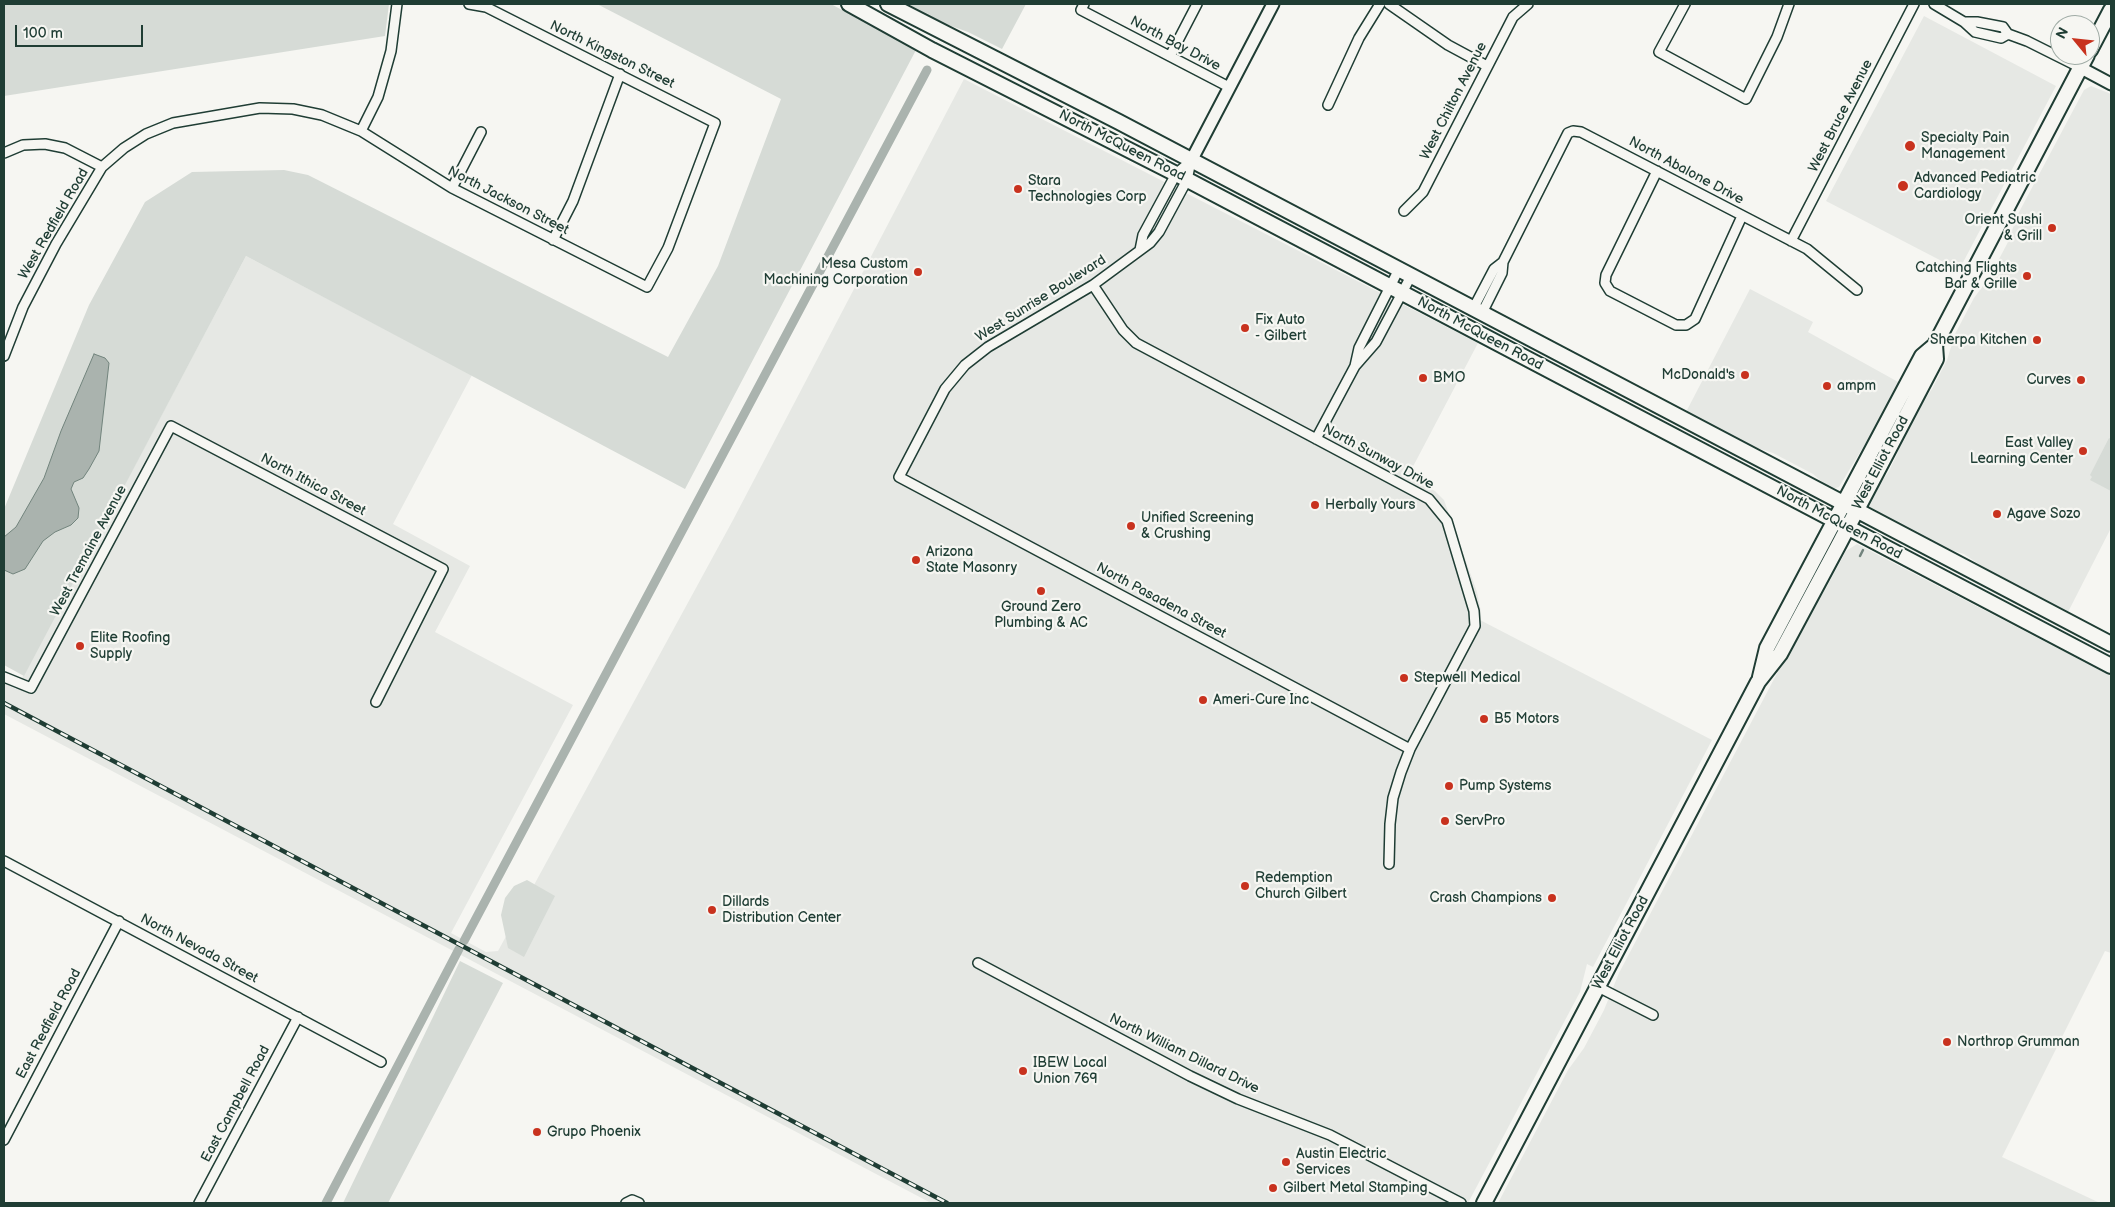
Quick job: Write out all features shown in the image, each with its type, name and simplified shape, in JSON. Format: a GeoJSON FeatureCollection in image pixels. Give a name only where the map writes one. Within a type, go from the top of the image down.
{"type":"FeatureCollection","features":[{"type":"Feature","properties":{"kind":"main road","name":"North McQueen Road"},"geometry":{"type":"LineString","coordinates":[[849,4],[932,50],[1181,177],[2111,666]]}},
{"type":"Feature","properties":{"kind":"main road","name":"North McQueen Road"},"geometry":{"type":"LineString","coordinates":[[888,4],[941,33],[1191,160],[2111,644]]}},
{"type":"Feature","properties":{"kind":"main road"},"geometry":{"type":"LineString","coordinates":[[2100,31],[2111,10]]}},
{"type":"Feature","properties":{"kind":"main road"},"geometry":{"type":"LineString","coordinates":[[932,50],[941,33]]}},
{"type":"Feature","properties":{"kind":"main road","name":"West Elliot Road"},"geometry":{"type":"LineString","coordinates":[[1484,1203],[1758,682],[1767,648],[1841,525],[1922,356],[1935,345],[2082,65]]}},
{"type":"Feature","properties":{"kind":"main road"},"geometry":{"type":"LineString","coordinates":[[1615,405],[1624,388]]}},
{"type":"Feature","properties":{"kind":"main road"},"geometry":{"type":"LineString","coordinates":[[2044,631],[2048,611]]}},
{"type":"Feature","properties":{"kind":"street"},"geometry":{"type":"LineString","coordinates":[[361,131],[378,97],[391,51],[396,4]]}},
{"type":"Feature","properties":{"kind":"street","name":"North Kingston Street"},"geometry":{"type":"LineString","coordinates":[[469,4],[486,7],[715,123],[668,248],[647,287]]}},
{"type":"Feature","properties":{"kind":"street"},"geometry":{"type":"LineString","coordinates":[[1170,56],[1197,4]]}},
{"type":"Feature","properties":{"kind":"street"},"geometry":{"type":"LineString","coordinates":[[1191,160],[1273,4]]}},
{"type":"Feature","properties":{"kind":"street"},"geometry":{"type":"LineString","coordinates":[[1328,105],[1359,38],[1380,4]]}},
{"type":"Feature","properties":{"kind":"street"},"geometry":{"type":"LineString","coordinates":[[1390,4],[1448,44],[1487,66]]}},
{"type":"Feature","properties":{"kind":"street","name":"West Chilton Avenue"},"geometry":{"type":"LineString","coordinates":[[1404,211],[1423,192],[1513,17],[1528,4]]}},
{"type":"Feature","properties":{"kind":"street"},"geometry":{"type":"LineString","coordinates":[[1682,5],[1659,52],[1746,99],[1777,37],[1789,4]]}},
{"type":"Feature","properties":{"kind":"street","name":"West Bruce Avenue"},"geometry":{"type":"LineString","coordinates":[[1791,241],[1914,4]]}},
{"type":"Feature","properties":{"kind":"street"},"geometry":{"type":"LineString","coordinates":[[1934,4],[1964,22],[1974,32],[2001,38],[2008,34]]}},
{"type":"Feature","properties":{"kind":"street","name":"North Bay Drive"},"geometry":{"type":"LineString","coordinates":[[1083,7],[1229,88]]}},
{"type":"Feature","properties":{"kind":"street"},"geometry":{"type":"LineString","coordinates":[[1964,22],[2002,27],[2008,34],[2027,41],[2111,84]]}},
{"type":"Feature","properties":{"kind":"street"},"geometry":{"type":"LineString","coordinates":[[1981,34],[1983,23]]}},
{"type":"Feature","properties":{"kind":"street"},"geometry":{"type":"LineString","coordinates":[[553,240],[573,201],[620,74]]}},
{"type":"Feature","properties":{"kind":"street","name":"West Redfield Road"},"geometry":{"type":"LineString","coordinates":[[4,356],[23,307],[56,244],[102,167],[124,148],[146,134],[173,123],[260,108],[293,109],[312,113],[361,131]]}},
{"type":"Feature","properties":{"kind":"street","name":"North Jackson Street"},"geometry":{"type":"LineString","coordinates":[[361,131],[452,188],[647,287]]}},
{"type":"Feature","properties":{"kind":"street"},"geometry":{"type":"LineString","coordinates":[[452,188],[481,132]]}},
{"type":"Feature","properties":{"kind":"street","name":"North Abalone Drive"},"geometry":{"type":"LineString","coordinates":[[1477,311],[1568,133],[1581,132],[1807,250],[1857,290]]}},
{"type":"Feature","properties":{"kind":"street"},"geometry":{"type":"LineString","coordinates":[[4,153],[23,145],[45,144],[64,148],[102,167]]}},
{"type":"Feature","properties":{"kind":"street","name":"West Sunrise Boulevard"},"geometry":{"type":"LineString","coordinates":[[899,476],[946,389],[965,365],[988,347],[1092,285],[1140,250],[1143,235],[1191,160]]}},
{"type":"Feature","properties":{"kind":"street"},"geometry":{"type":"LineString","coordinates":[[1657,171],[1606,275],[1605,283],[1610,291],[1651,313],[1676,325],[1686,325],[1695,319],[1742,216]]}},
{"type":"Feature","properties":{"kind":"street"},"geometry":{"type":"LineString","coordinates":[[1316,439],[1355,366],[1376,342],[1405,272]]}},
{"type":"Feature","properties":{"kind":"street"},"geometry":{"type":"LineString","coordinates":[[1355,366],[1359,348],[1396,290],[1405,272]]}},
{"type":"Feature","properties":{"kind":"street","name":"North Sunway Drive"},"geometry":{"type":"LineString","coordinates":[[1092,285],[1123,330],[1136,343],[1429,499],[1447,521],[1474,611],[1475,626],[1410,749],[1393,798],[1389,864]]}},
{"type":"Feature","properties":{"kind":"street","name":"North Ithica Street"},"geometry":{"type":"LineString","coordinates":[[171,426],[443,569],[376,702]]}},
{"type":"Feature","properties":{"kind":"street","name":"West Tremaine Avenue"},"geometry":{"type":"LineString","coordinates":[[4,677],[30,688],[171,426]]}},
{"type":"Feature","properties":{"kind":"street","name":"North Pasadena Street"},"geometry":{"type":"LineString","coordinates":[[899,476],[1410,749]]}},
{"type":"Feature","properties":{"kind":"street","name":"North Nevada Street"},"geometry":{"type":"LineString","coordinates":[[4,861],[381,1062]]}},
{"type":"Feature","properties":{"kind":"street","name":"East Redfield Road"},"geometry":{"type":"LineString","coordinates":[[4,1140],[119,921]]}},
{"type":"Feature","properties":{"kind":"street","name":"North William Dillard Drive"},"geometry":{"type":"LineString","coordinates":[[978,963],[1190,1076],[1238,1099],[1330,1135],[1461,1203]]}},
{"type":"Feature","properties":{"kind":"street"},"geometry":{"type":"LineString","coordinates":[[1598,987],[1653,1015]]}},
{"type":"Feature","properties":{"kind":"street","name":"East Campbell Road"},"geometry":{"type":"LineString","coordinates":[[200,1203],[298,1017]]}},
{"type":"Feature","properties":{"kind":"shaded area"},"geometry":{"type":"Polygon","coordinates":[[[4,4],[389,4],[385,36],[4,96],[4,4]]]}},
{"type":"Feature","properties":{"kind":"shaded area"},"geometry":{"type":"Polygon","coordinates":[[[597,4],[831,4],[916,50],[685,489],[246,256],[24,676],[4,665],[4,509],[89,305],[145,202],[192,172],[284,170],[308,175],[668,357],[718,266],[781,99],[597,4]]]}},
{"type":"Feature","properties":{"kind":"shaded area"},"geometry":{"type":"Polygon","coordinates":[[[904,4],[1026,4],[1002,49],[968,32],[932,19],[904,4]]]}},
{"type":"Feature","properties":{"kind":"shaded area"},"geometry":{"type":"Polygon","coordinates":[[[1924,16],[2056,86],[1959,270],[1826,201],[1924,16]]]}},
{"type":"Feature","properties":{"kind":"shaded area"},"geometry":{"type":"Polygon","coordinates":[[[964,79],[1478,343],[1408,476],[1435,491],[1444,500],[1477,592],[1481,612],[1480,620],[1712,740],[1593,967],[1587,964],[1580,992],[1468,1203],[931,1203],[4,714],[4,683],[16,689],[246,256],[472,375],[393,524],[470,566],[435,632],[573,705],[451,933],[486,952],[498,951],[733,520],[964,79]]]}},
{"type":"Feature","properties":{"kind":"shaded area"},"geometry":{"type":"Polygon","coordinates":[[[2091,86],[2111,94],[2111,528],[2067,614],[2002,580],[1964,554],[1941,547],[1874,513],[1868,506],[1869,500],[1889,471],[1907,426],[1932,389],[1947,360],[1955,334],[1974,298],[1990,276],[2007,244],[2018,214],[2084,90],[2091,86]]]}},
{"type":"Feature","properties":{"kind":"shaded area"},"geometry":{"type":"Polygon","coordinates":[[[1750,289],[1813,322],[1808,332],[1900,383],[1880,424],[1865,444],[1839,487],[1832,489],[1813,474],[1773,453],[1748,445],[1686,412],[1750,289]]]}},
{"type":"Feature","properties":{"kind":"shaded area"},"geometry":{"type":"Polygon","coordinates":[[[94,354],[105,358],[109,363],[99,451],[83,478],[74,482],[71,489],[79,508],[78,518],[71,525],[55,532],[43,541],[25,569],[13,574],[4,570],[4,537],[16,527],[44,478],[61,431],[94,354]]]}},
{"type":"Feature","properties":{"kind":"shaded area"},"geometry":{"type":"Polygon","coordinates":[[[2109,438],[2111,439],[2111,491],[2090,480],[2092,477],[2090,475],[2109,438]]]}},
{"type":"Feature","properties":{"kind":"shaded area"},"geometry":{"type":"Polygon","coordinates":[[[1857,544],[2111,676],[2111,953],[2105,951],[2002,1157],[2100,1203],[1498,1203],[1568,1070],[1584,1048],[1604,1010],[1619,973],[1811,609],[1825,590],[1846,551],[1857,544]]]}},
{"type":"Feature","properties":{"kind":"shaded area"},"geometry":{"type":"Polygon","coordinates":[[[527,880],[555,896],[524,957],[508,948],[501,915],[505,898],[514,886],[527,880]]]}},
{"type":"Feature","properties":{"kind":"shaded area"},"geometry":{"type":"Polygon","coordinates":[[[460,961],[503,983],[388,1203],[343,1203],[460,961]]]}},
{"type":"Feature","properties":{"kind":"waterway"},"geometry":{"type":"LineString","coordinates":[[464,941],[927,70]]}},
{"type":"Feature","properties":{"kind":"waterway"},"geometry":{"type":"LineString","coordinates":[[1860,556],[1863,550]]}},
{"type":"Feature","properties":{"kind":"waterway"},"geometry":{"type":"LineString","coordinates":[[326,1203],[459,949]]}},
{"type":"Feature","properties":{"kind":"railway"},"geometry":{"type":"LineString","coordinates":[[4,703],[947,1203]]}},
{"type":"Feature","properties":{"kind":"place","name":"Specialty Pain Management"},"geometry":{"type":"Point","coordinates":[1910,146]}},
{"type":"Feature","properties":{"kind":"place","name":"Advanced Pediatric Cardiology"},"geometry":{"type":"Point","coordinates":[1903,186]}},
{"type":"Feature","properties":{"kind":"place","name":"Stara Technologies Corp"},"geometry":{"type":"Point","coordinates":[1018,189]}},
{"type":"Feature","properties":{"kind":"place","name":"Orient Sushi & Grill"},"geometry":{"type":"Point","coordinates":[2052,228]}},
{"type":"Feature","properties":{"kind":"place","name":"Mesa Custom Machining Corporation"},"geometry":{"type":"Point","coordinates":[918,272]}},
{"type":"Feature","properties":{"kind":"place","name":"Catching Flights Bar & Grille"},"geometry":{"type":"Point","coordinates":[2027,276]}},
{"type":"Feature","properties":{"kind":"place","name":"Fix Auto - Gilbert"},"geometry":{"type":"Point","coordinates":[1245,328]}},
{"type":"Feature","properties":{"kind":"place","name":"Sherpa Kitchen"},"geometry":{"type":"Point","coordinates":[2037,340]}},
{"type":"Feature","properties":{"kind":"place","name":"McDonald's"},"geometry":{"type":"Point","coordinates":[1745,375]}},
{"type":"Feature","properties":{"kind":"place","name":"BMO"},"geometry":{"type":"Point","coordinates":[1423,378]}},
{"type":"Feature","properties":{"kind":"place","name":"Curves"},"geometry":{"type":"Point","coordinates":[2081,380]}},
{"type":"Feature","properties":{"kind":"place","name":"ampm"},"geometry":{"type":"Point","coordinates":[1827,386]}},
{"type":"Feature","properties":{"kind":"place","name":"East Valley Learning Center"},"geometry":{"type":"Point","coordinates":[2083,451]}},
{"type":"Feature","properties":{"kind":"place","name":"Herbally Yours"},"geometry":{"type":"Point","coordinates":[1315,505]}},
{"type":"Feature","properties":{"kind":"place","name":"Agave Sozo"},"geometry":{"type":"Point","coordinates":[1997,514]}},
{"type":"Feature","properties":{"kind":"place","name":"Unified Screening & Crushing"},"geometry":{"type":"Point","coordinates":[1131,526]}},
{"type":"Feature","properties":{"kind":"place","name":"Arizona State Masonry"},"geometry":{"type":"Point","coordinates":[916,560]}},
{"type":"Feature","properties":{"kind":"place","name":"Ground Zero Plumbing & AC"},"geometry":{"type":"Point","coordinates":[1041,591]}},
{"type":"Feature","properties":{"kind":"place","name":"Elite Roofing Supply"},"geometry":{"type":"Point","coordinates":[80,646]}},
{"type":"Feature","properties":{"kind":"place","name":"Stepwell Medical"},"geometry":{"type":"Point","coordinates":[1404,678]}},
{"type":"Feature","properties":{"kind":"place","name":"Ameri-Cure Inc"},"geometry":{"type":"Point","coordinates":[1203,700]}},
{"type":"Feature","properties":{"kind":"place","name":"B5 Motors"},"geometry":{"type":"Point","coordinates":[1484,719]}},
{"type":"Feature","properties":{"kind":"place","name":"Pump Systems"},"geometry":{"type":"Point","coordinates":[1449,786]}},
{"type":"Feature","properties":{"kind":"place","name":"ServPro"},"geometry":{"type":"Point","coordinates":[1445,821]}},
{"type":"Feature","properties":{"kind":"place","name":"Redemption Church Gilbert"},"geometry":{"type":"Point","coordinates":[1245,886]}},
{"type":"Feature","properties":{"kind":"place","name":"Crash Champions"},"geometry":{"type":"Point","coordinates":[1552,898]}},
{"type":"Feature","properties":{"kind":"place","name":"Dillards Distribution Center"},"geometry":{"type":"Point","coordinates":[712,910]}},
{"type":"Feature","properties":{"kind":"place","name":"Northrop Grumman"},"geometry":{"type":"Point","coordinates":[1947,1042]}},
{"type":"Feature","properties":{"kind":"place","name":"IBEW Local Union 769"},"geometry":{"type":"Point","coordinates":[1023,1071]}},
{"type":"Feature","properties":{"kind":"place","name":"Grupo Phoenix"},"geometry":{"type":"Point","coordinates":[537,1132]}},
{"type":"Feature","properties":{"kind":"place","name":"Austin Electric Services"},"geometry":{"type":"Point","coordinates":[1286,1162]}},
{"type":"Feature","properties":{"kind":"place","name":"Gilbert Metal Stamping"},"geometry":{"type":"Point","coordinates":[1273,1188]}}]}
